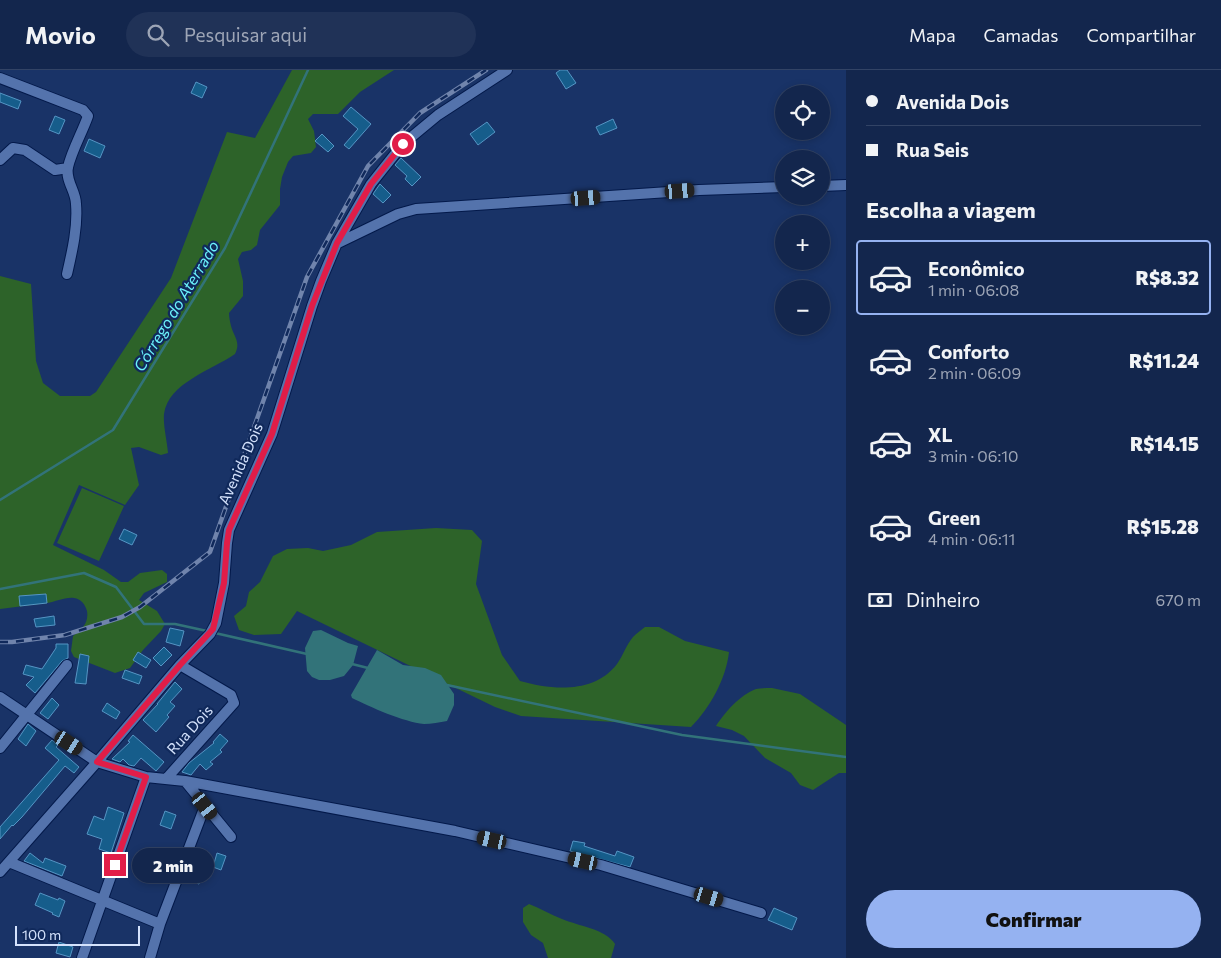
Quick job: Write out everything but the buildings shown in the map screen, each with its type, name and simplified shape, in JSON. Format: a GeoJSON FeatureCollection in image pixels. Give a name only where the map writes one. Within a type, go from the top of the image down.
{"type":"FeatureCollection","features":[{"type":"Feature","properties":{"kind":"street","name":"Avenida Dois"},"geometry":{"type":"LineString","coordinates":[[0,872],[180,665],[212,631],[224,583],[229,530],[272,434],[312,306],[337,243],[371,184],[403,144],[438,115],[507,70]]}},
{"type":"Feature","properties":{"kind":"street"},"geometry":{"type":"LineString","coordinates":[[0,78],[83,110],[88,116],[68,168],[68,182],[73,190],[76,204],[75,228],[67,274]]}},
{"type":"Feature","properties":{"kind":"street"},"geometry":{"type":"LineString","coordinates":[[0,160],[13,148],[25,150],[55,170],[68,168]]}},
{"type":"Feature","properties":{"kind":"street"},"geometry":{"type":"LineString","coordinates":[[830,186],[846,185]]}},
{"type":"Feature","properties":{"kind":"street"},"geometry":{"type":"LineString","coordinates":[[337,243],[398,214],[416,209],[699,190],[775,187]]}},
{"type":"Feature","properties":{"kind":"street"},"geometry":{"type":"LineString","coordinates":[[0,748],[67,665]]}},
{"type":"Feature","properties":{"kind":"street","name":"Rua Dois"},"geometry":{"type":"LineString","coordinates":[[166,779],[234,703],[231,695],[180,665]]}},
{"type":"Feature","properties":{"kind":"street"},"geometry":{"type":"LineString","coordinates":[[0,697],[97,762],[146,777],[185,781],[455,832],[601,865],[761,913]]}},
{"type":"Feature","properties":{"kind":"street"},"geometry":{"type":"LineString","coordinates":[[82,958],[146,777]]}},
{"type":"Feature","properties":{"kind":"street"},"geometry":{"type":"LineString","coordinates":[[185,781],[230,838]]}},
{"type":"Feature","properties":{"kind":"street"},"geometry":{"type":"LineString","coordinates":[[150,958],[160,924],[205,806]]}},
{"type":"Feature","properties":{"kind":"street"},"geometry":{"type":"LineString","coordinates":[[9,862],[160,924]]}},
{"type":"Feature","properties":{"kind":"green space"},"geometry":{"type":"Polygon","coordinates":[[[292,70],[394,70],[360,92],[338,114],[313,114],[308,119],[314,131],[316,147],[311,153],[293,156],[288,162],[282,177],[280,205],[260,230],[257,245],[251,250],[242,252],[238,259],[243,281],[243,296],[229,313],[237,350],[235,354],[226,360],[192,378],[167,403],[164,423],[168,453],[161,455],[139,447],[131,448],[139,485],[125,505],[79,485],[53,545],[104,570],[121,582],[128,582],[140,573],[162,570],[167,574],[167,582],[144,593],[139,600],[157,611],[165,624],[130,668],[115,673],[74,657],[71,651],[73,636],[82,628],[87,619],[86,608],[79,599],[67,598],[47,603],[0,609],[0,276],[31,284],[36,361],[43,383],[60,396],[90,396],[96,392],[171,278],[227,132],[255,138],[292,70]]]}},
{"type":"Feature","properties":{"kind":"green space"},"geometry":{"type":"Polygon","coordinates":[[[82,488],[124,506],[99,561],[57,543],[82,488]]]}},
{"type":"Feature","properties":{"kind":"green space"},"geometry":{"type":"Polygon","coordinates":[[[436,528],[472,530],[482,541],[476,584],[502,655],[520,681],[545,686],[572,687],[597,681],[608,674],[617,664],[637,633],[645,627],[659,627],[685,641],[729,652],[721,683],[711,702],[691,727],[521,716],[495,707],[297,611],[281,634],[254,635],[239,630],[234,616],[246,606],[249,592],[260,582],[273,556],[287,549],[308,548],[323,551],[351,545],[377,532],[436,528]]]}},
{"type":"Feature","properties":{"kind":"green space"},"geometry":{"type":"Polygon","coordinates":[[[772,688],[800,694],[846,725],[846,773],[839,773],[813,790],[800,785],[791,773],[765,758],[744,736],[732,730],[716,726],[728,710],[744,695],[756,689],[772,688]]]}},
{"type":"Feature","properties":{"kind":"green space"},"geometry":{"type":"Polygon","coordinates":[[[529,904],[605,935],[615,944],[611,958],[548,958],[543,943],[531,935],[523,922],[523,908],[529,904]]]}},
{"type":"Feature","properties":{"kind":"shaded area"},"geometry":{"type":"Polygon","coordinates":[[[321,630],[358,646],[353,665],[344,676],[330,680],[319,680],[312,677],[307,671],[305,648],[313,631],[321,630]]]}},
{"type":"Feature","properties":{"kind":"shaded area"},"geometry":{"type":"Polygon","coordinates":[[[377,650],[403,665],[425,668],[441,675],[454,694],[454,705],[447,721],[427,724],[416,723],[387,714],[352,698],[351,695],[377,650]]]}},
{"type":"Feature","properties":{"kind":"waterway","name":"Córrego do Aterrado"},"geometry":{"type":"LineString","coordinates":[[0,500],[113,430],[225,248],[308,70]]}},
{"type":"Feature","properties":{"kind":"waterway"},"geometry":{"type":"LineString","coordinates":[[0,589],[84,573],[116,587],[144,624],[175,624],[207,631]]}},
{"type":"Feature","properties":{"kind":"waterway"},"geometry":{"type":"LineString","coordinates":[[215,633],[307,654]]}},
{"type":"Feature","properties":{"kind":"waterway"},"geometry":{"type":"LineString","coordinates":[[352,664],[368,668]]}},
{"type":"Feature","properties":{"kind":"waterway"},"geometry":{"type":"LineString","coordinates":[[447,685],[682,735],[846,757]]}},
{"type":"Feature","properties":{"kind":"railway"},"geometry":{"type":"LineString","coordinates":[[0,642],[65,635],[122,617],[140,607],[210,552],[307,277],[368,166],[420,113],[486,70]]}},
{"type":"Feature","properties":{"kind":"route"},"geometry":{"type":"LineString","coordinates":[[115,865],[146,777],[97,762],[180,665],[210,634],[216,623],[224,583],[229,530],[272,434],[321,281],[337,243],[371,184],[403,144]]}}]}
